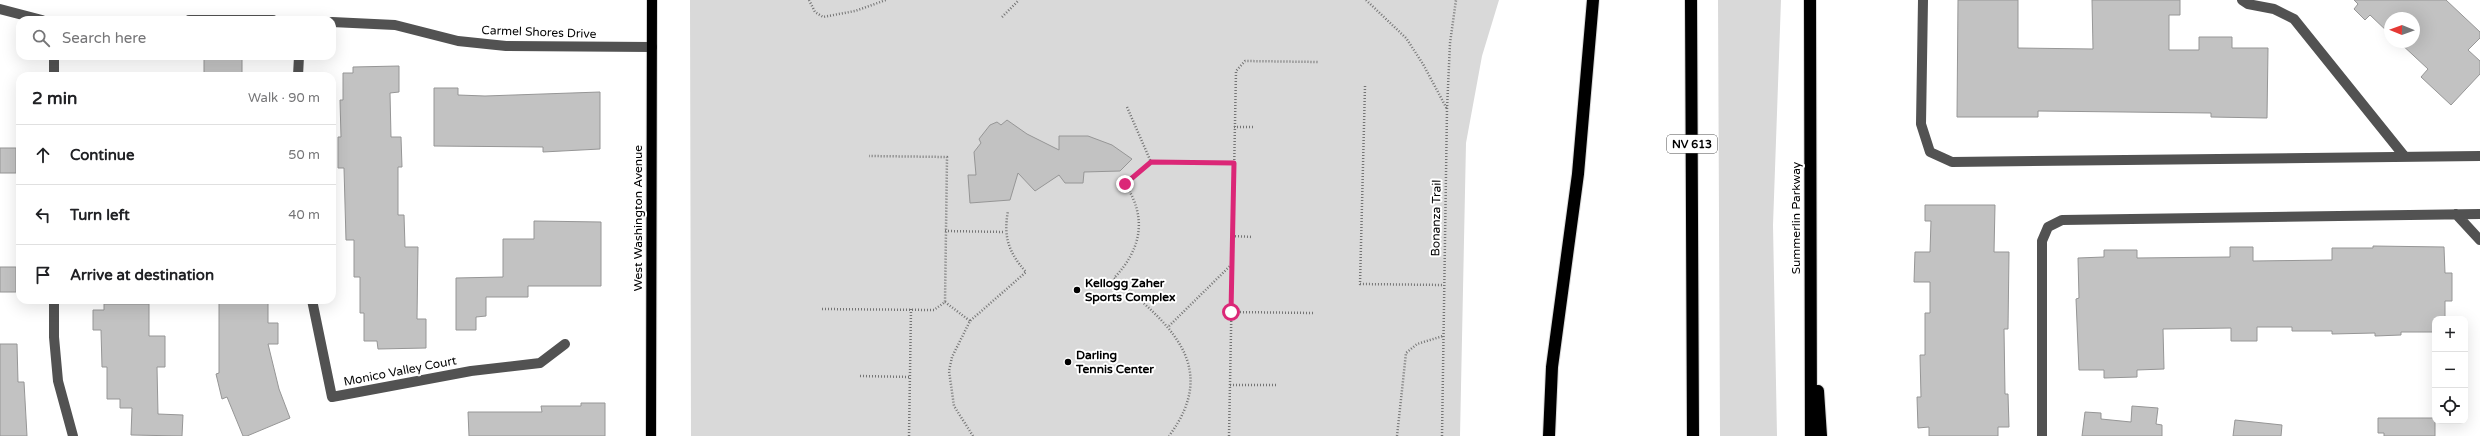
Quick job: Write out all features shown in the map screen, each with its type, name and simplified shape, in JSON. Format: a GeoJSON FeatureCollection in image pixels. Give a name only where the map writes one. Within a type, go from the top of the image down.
{"type":"FeatureCollection","features":[{"type":"Feature","properties":{"kind":"highway"},"geometry":{"type":"LineString","coordinates":[[1549,436],[1552,367],[1578,174],[1593,0]]}},
{"type":"Feature","properties":{"kind":"highway","name":"NV 613"},"geometry":{"type":"LineString","coordinates":[[1691,0],[1693,436]]}},
{"type":"Feature","properties":{"kind":"highway","name":"Summerlin Parkway"},"geometry":{"type":"LineString","coordinates":[[1810,0],[1811,436]]}},
{"type":"Feature","properties":{"kind":"highway"},"geometry":{"type":"LineString","coordinates":[[1810,299],[1821,436]]}},
{"type":"Feature","properties":{"kind":"main road","name":"West Washington Avenue"},"geometry":{"type":"LineString","coordinates":[[651,436],[652,0]]}},
{"type":"Feature","properties":{"kind":"street"},"geometry":{"type":"LineString","coordinates":[[1923,0],[1921,124],[1930,152],[1952,162],[2480,156]]}},
{"type":"Feature","properties":{"kind":"street"},"geometry":{"type":"LineString","coordinates":[[2242,0],[2248,4],[2274,8],[2294,19],[2405,157]]}},
{"type":"Feature","properties":{"kind":"street"},"geometry":{"type":"LineString","coordinates":[[0,9],[27,16]]}},
{"type":"Feature","properties":{"kind":"street","name":"Carmel Shores Drive"},"geometry":{"type":"LineString","coordinates":[[336,22],[395,25],[458,41],[506,46],[652,47]]}},
{"type":"Feature","properties":{"kind":"street"},"geometry":{"type":"LineString","coordinates":[[54,60],[54,72]]}},
{"type":"Feature","properties":{"kind":"street"},"geometry":{"type":"LineString","coordinates":[[298,72],[299,60]]}},
{"type":"Feature","properties":{"kind":"street"},"geometry":{"type":"LineString","coordinates":[[2456,214],[2480,240]]}},
{"type":"Feature","properties":{"kind":"street"},"geometry":{"type":"LineString","coordinates":[[2042,436],[2042,241],[2048,227],[2062,220],[2480,214]]}},
{"type":"Feature","properties":{"kind":"street"},"geometry":{"type":"LineString","coordinates":[[54,304],[54,337],[58,381],[72,436]]}},
{"type":"Feature","properties":{"kind":"street","name":"Monico Valley Court"},"geometry":{"type":"LineString","coordinates":[[313,304],[332,397],[470,371],[540,363],[565,344]]}},
{"type":"Feature","properties":{"kind":"path"},"geometry":{"type":"LineString","coordinates":[[809,0],[814,12],[823,17],[848,13],[886,0]]}},
{"type":"Feature","properties":{"kind":"path"},"geometry":{"type":"LineString","coordinates":[[1002,17],[1019,0]]}},
{"type":"Feature","properties":{"kind":"path"},"geometry":{"type":"LineString","coordinates":[[1366,0],[1406,38],[1423,64],[1447,109]]}},
{"type":"Feature","properties":{"kind":"path","name":"Bonanza Trail"},"geometry":{"type":"LineString","coordinates":[[1442,436],[1447,109],[1450,43],[1456,0]]}},
{"type":"Feature","properties":{"kind":"path"},"geometry":{"type":"LineString","coordinates":[[1229,436],[1236,71],[1240,64],[1245,61],[1319,62]]}},
{"type":"Feature","properties":{"kind":"path"},"geometry":{"type":"LineString","coordinates":[[1364,86],[1360,284],[1444,285]]}},
{"type":"Feature","properties":{"kind":"path"},"geometry":{"type":"LineString","coordinates":[[1128,107],[1151,162]]}},
{"type":"Feature","properties":{"kind":"path"},"geometry":{"type":"LineString","coordinates":[[1234,127],[1255,127]]}},
{"type":"Feature","properties":{"kind":"path"},"geometry":{"type":"LineString","coordinates":[[869,156],[947,157],[944,302]]}},
{"type":"Feature","properties":{"kind":"path"},"geometry":{"type":"LineString","coordinates":[[1168,436],[1182,415],[1191,382],[1185,353],[1169,326],[1114,278],[1135,252],[1139,226],[1135,205],[1125,184],[1151,162],[1234,163]]}},
{"type":"Feature","properties":{"kind":"path"},"geometry":{"type":"LineString","coordinates":[[973,436],[954,406],[949,371],[952,357],[970,321],[1026,272],[1010,250],[1005,232],[1008,211]]}},
{"type":"Feature","properties":{"kind":"path"},"geometry":{"type":"LineString","coordinates":[[945,232],[1005,232]]}},
{"type":"Feature","properties":{"kind":"path"},"geometry":{"type":"LineString","coordinates":[[1232,236],[1253,236]]}},
{"type":"Feature","properties":{"kind":"path"},"geometry":{"type":"LineString","coordinates":[[1169,326],[1232,264]]}},
{"type":"Feature","properties":{"kind":"path"},"geometry":{"type":"LineString","coordinates":[[822,309],[934,310],[944,302]]}},
{"type":"Feature","properties":{"kind":"path"},"geometry":{"type":"LineString","coordinates":[[944,302],[970,321]]}},
{"type":"Feature","properties":{"kind":"path"},"geometry":{"type":"LineString","coordinates":[[909,436],[911,310]]}},
{"type":"Feature","properties":{"kind":"path"},"geometry":{"type":"LineString","coordinates":[[1231,312],[1314,313]]}},
{"type":"Feature","properties":{"kind":"path"},"geometry":{"type":"LineString","coordinates":[[1397,436],[1406,353],[1416,344],[1443,336]]}},
{"type":"Feature","properties":{"kind":"path"},"geometry":{"type":"LineString","coordinates":[[860,376],[910,377]]}},
{"type":"Feature","properties":{"kind":"path"},"geometry":{"type":"LineString","coordinates":[[1230,385],[1278,385]]}},
{"type":"Feature","properties":{"kind":"shaded area","name":"Kellogg Zaher Sports Complex"},"geometry":{"type":"Polygon","coordinates":[[[690,0],[1499,0],[1482,56],[1466,143],[1460,436],[691,436],[690,0]]]}},
{"type":"Feature","properties":{"kind":"shaded area"},"geometry":{"type":"Polygon","coordinates":[[[1718,0],[1781,0],[1773,225],[1777,436],[1720,436],[1718,0]]]}},
{"type":"Feature","properties":{"kind":"building"},"geometry":{"type":"Polygon","coordinates":[[[1958,0],[2018,0],[2018,48],[2093,49],[2092,0],[2180,0],[2180,15],[2169,15],[2169,50],[2199,50],[2199,37],[2232,37],[2232,48],[2268,48],[2267,118],[2211,117],[2211,113],[2038,111],[2038,117],[1957,117],[1958,0]]]}},
{"type":"Feature","properties":{"kind":"building"},"geometry":{"type":"Polygon","coordinates":[[[2354,0],[2446,0],[2480,32],[2480,38],[2468,50],[2480,61],[2480,74],[2451,105],[2421,77],[2428,69],[2405,48],[2420,48],[2420,12],[2384,12],[2384,28],[2370,15],[2365,20],[2354,9],[2358,4],[2354,0]]]}},
{"type":"Feature","properties":{"kind":"building"},"geometry":{"type":"Polygon","coordinates":[[[204,60],[242,60],[242,72],[204,72],[204,60]]]}},
{"type":"Feature","properties":{"kind":"building"},"geometry":{"type":"Polygon","coordinates":[[[399,66],[399,92],[390,93],[391,137],[401,137],[402,167],[398,167],[398,215],[404,215],[405,247],[418,247],[417,319],[426,319],[426,348],[378,349],[377,341],[364,341],[364,313],[360,313],[360,277],[354,277],[354,240],[346,240],[344,168],[338,168],[338,137],[341,137],[340,100],[343,100],[343,73],[353,73],[353,67],[399,66]]]}},
{"type":"Feature","properties":{"kind":"building"},"geometry":{"type":"Polygon","coordinates":[[[434,88],[458,88],[458,95],[485,96],[600,92],[600,149],[543,152],[543,147],[434,146],[434,88]]]}},
{"type":"Feature","properties":{"kind":"building"},"geometry":{"type":"Polygon","coordinates":[[[1007,120],[1027,134],[1059,150],[1059,136],[1088,136],[1112,145],[1132,159],[1120,171],[1084,172],[1083,183],[1065,183],[1059,175],[1035,191],[1018,173],[1010,200],[970,203],[968,175],[976,175],[974,152],[981,143],[979,139],[990,125],[997,122],[1001,125],[1007,120]]]}},
{"type":"Feature","properties":{"kind":"building"},"geometry":{"type":"Polygon","coordinates":[[[0,148],[16,148],[16,173],[0,173],[0,148]]]}},
{"type":"Feature","properties":{"kind":"building"},"geometry":{"type":"Polygon","coordinates":[[[1925,205],[1995,205],[1994,252],[2009,252],[2008,329],[2004,329],[2005,394],[2008,394],[2009,427],[1998,427],[1998,436],[1929,436],[1929,427],[1918,428],[1917,397],[1921,397],[1920,355],[1925,355],[1925,313],[1930,313],[1930,282],[1914,282],[1915,252],[1930,252],[1931,221],[1925,221],[1925,205]]]}},
{"type":"Feature","properties":{"kind":"building"},"geometry":{"type":"Polygon","coordinates":[[[534,221],[601,222],[601,286],[528,286],[528,297],[486,297],[486,316],[476,317],[476,330],[456,330],[456,278],[503,277],[503,239],[534,239],[534,221]]]}},
{"type":"Feature","properties":{"kind":"building"},"geometry":{"type":"Polygon","coordinates":[[[2373,246],[2444,247],[2445,273],[2452,273],[2452,301],[2445,301],[2445,316],[2432,316],[2432,332],[2401,332],[2401,335],[2375,336],[2375,333],[2332,334],[2332,331],[2292,331],[2292,327],[2257,327],[2257,341],[2231,341],[2231,328],[2163,329],[2164,369],[2137,370],[2137,377],[2104,378],[2104,370],[2079,370],[2076,299],[2079,298],[2078,258],[2104,257],[2104,250],[2137,250],[2137,258],[2230,257],[2230,247],[2253,247],[2253,261],[2332,260],[2332,248],[2373,248],[2373,246]]]}},
{"type":"Feature","properties":{"kind":"building"},"geometry":{"type":"Polygon","coordinates":[[[0,267],[16,267],[16,292],[0,292],[0,267]]]}},
{"type":"Feature","properties":{"kind":"building"},"geometry":{"type":"Polygon","coordinates":[[[104,304],[149,304],[149,336],[165,336],[165,367],[157,367],[158,414],[183,415],[182,436],[131,435],[132,408],[120,408],[120,399],[107,399],[107,367],[102,367],[101,330],[93,330],[93,310],[104,310],[104,304]]]}},
{"type":"Feature","properties":{"kind":"building"},"geometry":{"type":"Polygon","coordinates":[[[219,304],[268,304],[268,323],[278,323],[278,344],[268,344],[279,389],[290,418],[247,436],[243,436],[227,397],[222,399],[216,374],[219,373],[219,304]]]}},
{"type":"Feature","properties":{"kind":"building"},"geometry":{"type":"Polygon","coordinates":[[[0,344],[17,344],[18,382],[24,382],[27,436],[0,436],[0,344]]]}},
{"type":"Feature","properties":{"kind":"building"},"geometry":{"type":"Polygon","coordinates":[[[581,403],[605,403],[605,436],[469,436],[468,412],[542,412],[541,406],[581,406],[581,403]]]}},
{"type":"Feature","properties":{"kind":"building"},"geometry":{"type":"Polygon","coordinates":[[[2132,406],[2158,408],[2156,424],[2162,425],[2162,436],[2082,436],[2085,412],[2101,413],[2101,419],[2131,422],[2132,406]]]}},
{"type":"Feature","properties":{"kind":"building"},"geometry":{"type":"Polygon","coordinates":[[[2378,418],[2432,418],[2432,424],[2435,424],[2435,436],[2384,436],[2384,433],[2378,433],[2378,418]]]}},
{"type":"Feature","properties":{"kind":"building"},"geometry":{"type":"Polygon","coordinates":[[[2235,420],[2282,425],[2281,436],[2233,436],[2235,420]]]}},
{"type":"Feature","properties":{"kind":"place","name":"Kellogg Zaher Sports Complex"},"geometry":{"type":"Point","coordinates":[1077,290]}},
{"type":"Feature","properties":{"kind":"place","name":"Darling Tennis Center"},"geometry":{"type":"Point","coordinates":[1068,362]}},
{"type":"Feature","properties":{"kind":"route"},"geometry":{"type":"LineString","coordinates":[[1125,184],[1151,162],[1234,163],[1231,312]]}}]}
